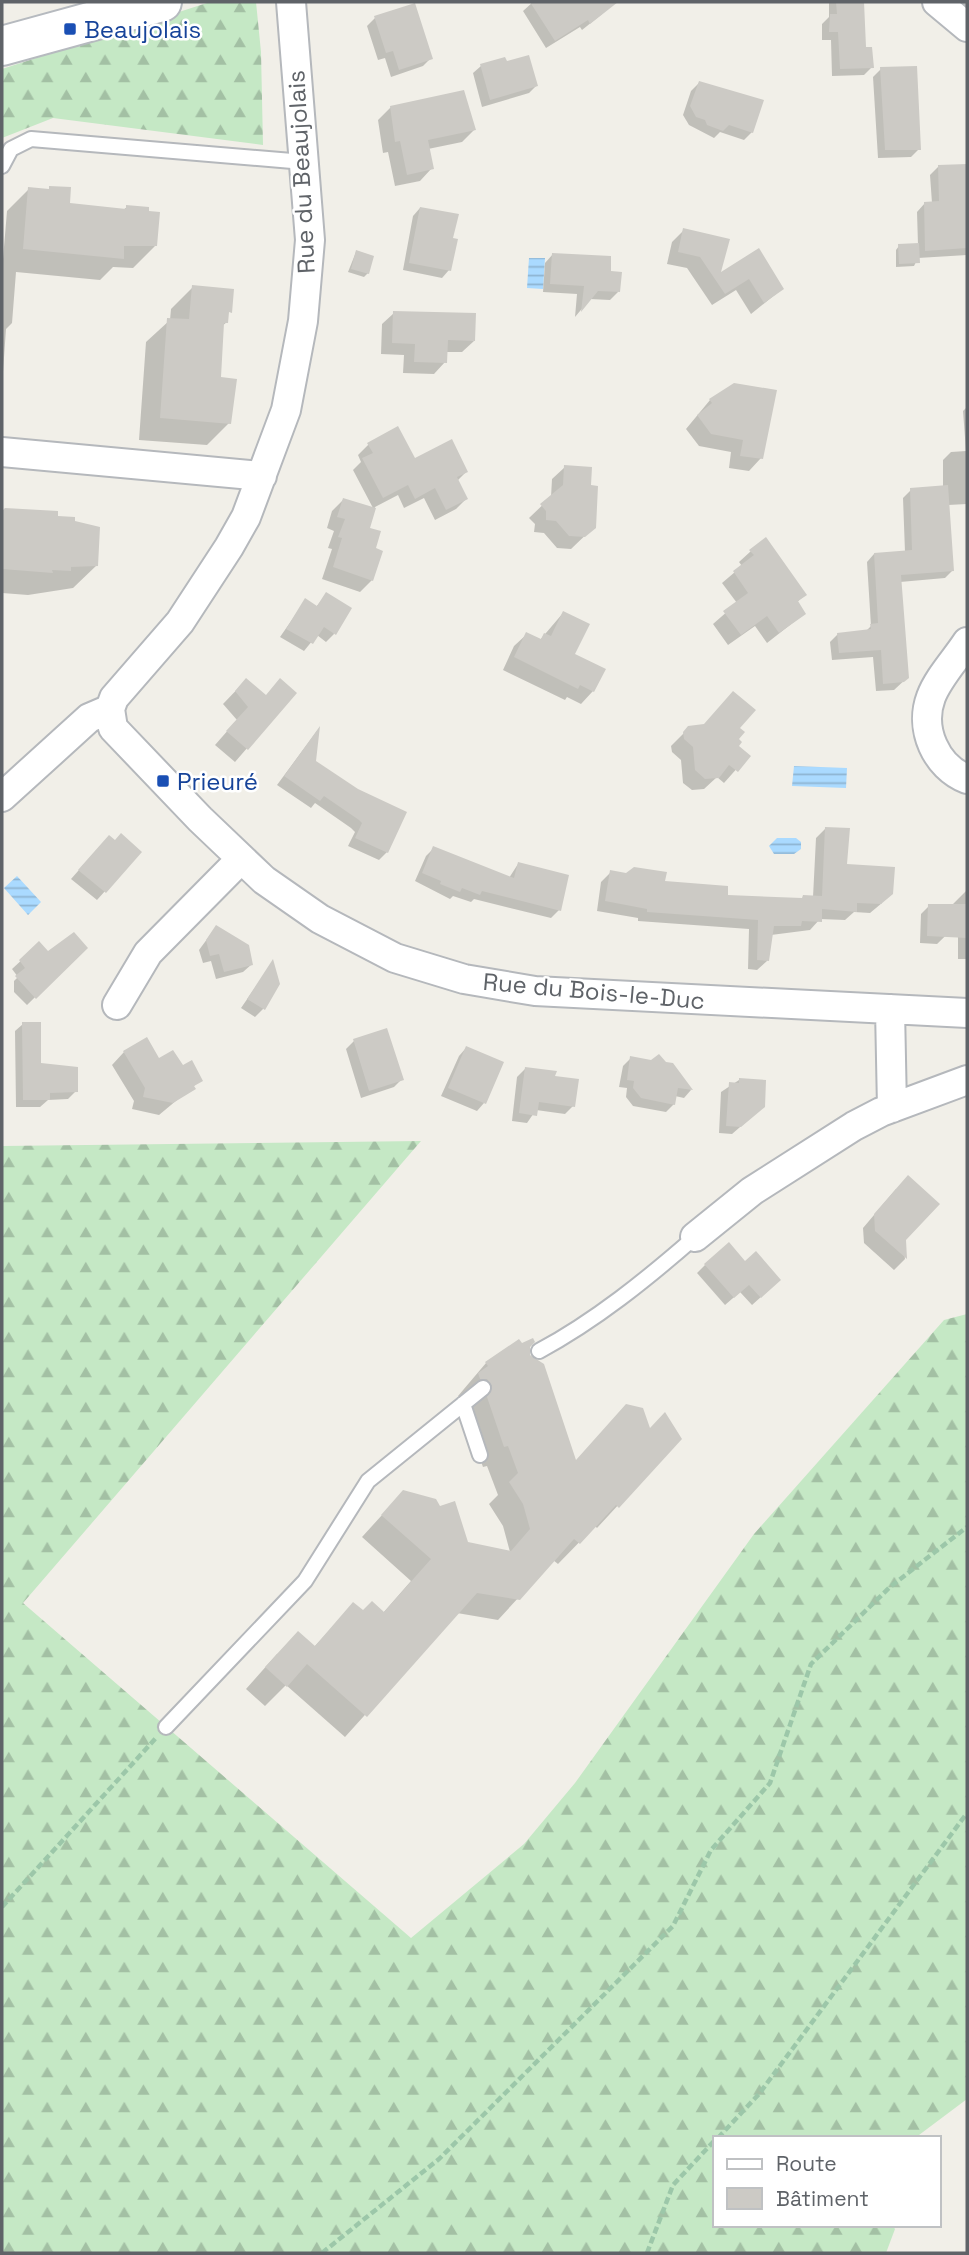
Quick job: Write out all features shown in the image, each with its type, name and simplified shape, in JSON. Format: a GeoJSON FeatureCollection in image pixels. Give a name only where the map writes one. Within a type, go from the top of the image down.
{"type":"FeatureCollection","features":[{"type":"Feature","properties":{"kind":"street"},"geometry":{"type":"LineString","coordinates":[[2,46],[162,2]]}},
{"type":"Feature","properties":{"kind":"street","name":"Rue du Beaujolais"},"geometry":{"type":"LineString","coordinates":[[110,709],[120,691],[180,622],[246,517],[288,402],[303,321],[310,240],[290,2]]}},
{"type":"Feature","properties":{"kind":"street"},"geometry":{"type":"LineString","coordinates":[[937,2],[967,27]]}},
{"type":"Feature","properties":{"kind":"street"},"geometry":{"type":"LineString","coordinates":[[2,452],[262,476]]}},
{"type":"Feature","properties":{"kind":"street"},"geometry":{"type":"LineString","coordinates":[[967,642],[932,696],[927,713],[929,734],[935,751],[952,771],[967,779]]}},
{"type":"Feature","properties":{"kind":"street"},"geometry":{"type":"LineString","coordinates":[[2,797],[89,718],[110,709]]}},
{"type":"Feature","properties":{"kind":"street","name":"Rue du Bois-le-Duc"},"geometry":{"type":"LineString","coordinates":[[110,709],[111,723],[119,735],[240,860],[296,904],[348,935],[395,958],[464,979],[535,991],[967,1013]]}},
{"type":"Feature","properties":{"kind":"street"},"geometry":{"type":"LineString","coordinates":[[117,1005],[148,953],[240,860]]}},
{"type":"Feature","properties":{"kind":"street"},"geometry":{"type":"LineString","coordinates":[[890,1009],[892,1108]]}},
{"type":"Feature","properties":{"kind":"street"},"geometry":{"type":"LineString","coordinates":[[695,1237],[752,1191],[854,1126],[892,1108],[967,1080]]}},
{"type":"Feature","properties":{"kind":"lane"},"geometry":{"type":"LineString","coordinates":[[2,166],[11,149],[31,139],[304,162]]}},
{"type":"Feature","properties":{"kind":"lane"},"geometry":{"type":"LineString","coordinates":[[539,1352],[576,1330],[695,1237]]}},
{"type":"Feature","properties":{"kind":"lane"},"geometry":{"type":"LineString","coordinates":[[166,1727],[305,1581],[368,1481],[483,1388]]}},
{"type":"Feature","properties":{"kind":"lane"},"geometry":{"type":"LineString","coordinates":[[463,1404],[480,1455]]}},
{"type":"Feature","properties":{"kind":"path"},"geometry":{"type":"LineString","coordinates":[[322,2253],[439,2158],[673,1926],[711,1850],[770,1783],[811,1664],[891,1587],[967,1527]]}},
{"type":"Feature","properties":{"kind":"path"},"geometry":{"type":"LineString","coordinates":[[2,1906],[166,1727]]}},
{"type":"Feature","properties":{"kind":"path"},"geometry":{"type":"LineString","coordinates":[[719,2136],[759,2094],[967,1813]]}},
{"type":"Feature","properties":{"kind":"path"},"geometry":{"type":"LineString","coordinates":[[648,2253],[673,2185],[713,2142]]}},
{"type":"Feature","properties":{"kind":"green space"},"geometry":{"type":"Polygon","coordinates":[[[210,2],[256,2],[261,52],[263,145],[53,118],[2,138],[2,69],[210,2]]]}},
{"type":"Feature","properties":{"kind":"green space"},"geometry":{"type":"Polygon","coordinates":[[[421,1141],[23,1603],[411,1938],[524,1844],[575,1783],[754,1534],[944,1320],[967,1314],[967,2099],[918,2136],[713,2136],[713,2227],[894,2227],[886,2253],[2,2253],[2,1146],[421,1141]]]}},
{"type":"Feature","properties":{"kind":"water"},"geometry":{"type":"Polygon","coordinates":[[[529,258],[545,258],[543,289],[527,288],[529,258]]]}},
{"type":"Feature","properties":{"kind":"water"},"geometry":{"type":"Polygon","coordinates":[[[794,766],[847,768],[846,788],[792,786],[794,766]]]}},
{"type":"Feature","properties":{"kind":"water"},"geometry":{"type":"Polygon","coordinates":[[[777,838],[796,838],[801,842],[801,849],[794,854],[774,854],[769,846],[777,838]]]}},
{"type":"Feature","properties":{"kind":"water"},"geometry":{"type":"Polygon","coordinates":[[[17,876],[41,902],[28,915],[4,888],[17,876]]]}},
{"type":"Feature","properties":{"kind":"building"},"geometry":{"type":"Polygon","coordinates":[[[530,2],[618,2],[590,24],[588,20],[555,41],[530,2]]]}},
{"type":"Feature","properties":{"kind":"building"},"geometry":{"type":"Polygon","coordinates":[[[836,2],[864,2],[866,47],[872,47],[874,68],[840,69],[838,32],[829,32],[830,14],[837,14],[836,2]]]}},
{"type":"Feature","properties":{"kind":"building"},"geometry":{"type":"Polygon","coordinates":[[[415,3],[433,59],[399,70],[393,51],[386,53],[374,16],[415,3]]]}},
{"type":"Feature","properties":{"kind":"building"},"geometry":{"type":"Polygon","coordinates":[[[529,55],[538,86],[490,100],[480,64],[505,57],[507,61],[529,55]]]}},
{"type":"Feature","properties":{"kind":"building"},"geometry":{"type":"Polygon","coordinates":[[[917,66],[921,150],[885,150],[880,67],[917,66]]]}},
{"type":"Feature","properties":{"kind":"building"},"geometry":{"type":"Polygon","coordinates":[[[699,81],[764,100],[753,133],[729,125],[723,131],[696,117],[690,106],[699,81]]]}},
{"type":"Feature","properties":{"kind":"building"},"geometry":{"type":"Polygon","coordinates":[[[464,90],[476,130],[428,140],[434,169],[407,175],[400,141],[395,142],[390,106],[464,90]]]}},
{"type":"Feature","properties":{"kind":"building"},"geometry":{"type":"Polygon","coordinates":[[[967,164],[967,248],[925,251],[924,202],[939,201],[938,165],[967,164]]]}},
{"type":"Feature","properties":{"kind":"building"},"geometry":{"type":"Polygon","coordinates":[[[49,186],[71,187],[70,203],[126,209],[126,205],[149,207],[149,211],[160,212],[157,246],[124,246],[124,259],[23,249],[28,187],[49,189],[49,186]]]}},
{"type":"Feature","properties":{"kind":"building"},"geometry":{"type":"Polygon","coordinates":[[[420,207],[459,214],[453,238],[458,239],[451,271],[409,263],[420,207]]]}},
{"type":"Feature","properties":{"kind":"building"},"geometry":{"type":"Polygon","coordinates":[[[683,228],[730,239],[721,272],[759,248],[784,289],[764,303],[749,279],[725,294],[700,257],[678,252],[683,228]]]}},
{"type":"Feature","properties":{"kind":"building"},"geometry":{"type":"Polygon","coordinates":[[[919,243],[920,263],[899,264],[898,244],[919,243]]]}},
{"type":"Feature","properties":{"kind":"building"},"geometry":{"type":"Polygon","coordinates":[[[356,250],[374,256],[369,274],[351,269],[356,250]]]}},
{"type":"Feature","properties":{"kind":"building"},"geometry":{"type":"Polygon","coordinates":[[[552,253],[611,256],[611,271],[622,272],[620,292],[598,291],[581,312],[584,286],[550,284],[552,253]]]}},
{"type":"Feature","properties":{"kind":"building"},"geometry":{"type":"Polygon","coordinates":[[[192,285],[234,289],[232,313],[229,312],[228,323],[224,323],[221,377],[237,379],[231,424],[160,418],[167,318],[189,319],[192,285]]]}},
{"type":"Feature","properties":{"kind":"building"},"geometry":{"type":"Polygon","coordinates":[[[393,311],[476,313],[475,341],[448,340],[447,363],[414,362],[415,344],[392,343],[393,311]]]}},
{"type":"Feature","properties":{"kind":"building"},"geometry":{"type":"Polygon","coordinates":[[[734,383],[777,390],[763,459],[740,456],[743,440],[711,434],[697,415],[712,403],[709,399],[734,383]]]}},
{"type":"Feature","properties":{"kind":"building"},"geometry":{"type":"Polygon","coordinates":[[[398,426],[415,458],[452,439],[468,472],[457,477],[468,499],[446,510],[435,488],[415,499],[408,485],[383,498],[362,458],[373,453],[367,443],[398,426]]]}},
{"type":"Feature","properties":{"kind":"building"},"geometry":{"type":"Polygon","coordinates":[[[564,465],[592,467],[591,485],[598,486],[596,528],[585,537],[569,536],[556,521],[546,520],[546,511],[540,504],[563,485],[564,465]]]}},
{"type":"Feature","properties":{"kind":"building"},"geometry":{"type":"Polygon","coordinates":[[[948,485],[954,571],[901,575],[909,678],[904,682],[883,684],[881,650],[839,653],[837,633],[871,629],[870,624],[878,623],[874,553],[912,550],[910,488],[948,485]]]}},
{"type":"Feature","properties":{"kind":"building"},"geometry":{"type":"Polygon","coordinates":[[[343,498],[376,508],[370,528],[381,531],[376,548],[383,551],[373,581],[333,567],[342,538],[338,537],[345,519],[337,517],[343,498]]]}},
{"type":"Feature","properties":{"kind":"building"},"geometry":{"type":"Polygon","coordinates":[[[5,508],[58,511],[58,516],[75,517],[75,521],[100,527],[98,566],[71,567],[71,571],[52,570],[53,573],[2,569],[2,511],[5,508]]]}},
{"type":"Feature","properties":{"kind":"building"},"geometry":{"type":"Polygon","coordinates":[[[766,537],[807,595],[798,601],[806,614],[779,633],[767,616],[741,635],[723,611],[748,593],[733,571],[754,555],[749,550],[766,537]]]}},
{"type":"Feature","properties":{"kind":"building"},"geometry":{"type":"Polygon","coordinates":[[[326,592],[352,608],[336,635],[324,627],[313,644],[286,629],[305,598],[317,606],[326,592]]]}},
{"type":"Feature","properties":{"kind":"building"},"geometry":{"type":"Polygon","coordinates":[[[563,611],[590,624],[575,654],[606,669],[594,692],[580,685],[578,689],[514,657],[526,632],[541,639],[544,633],[551,636],[563,611]]]}},
{"type":"Feature","properties":{"kind":"building"},"geometry":{"type":"Polygon","coordinates":[[[246,678],[266,695],[280,678],[297,693],[248,750],[226,731],[248,707],[235,691],[246,678]]]}},
{"type":"Feature","properties":{"kind":"building"},"geometry":{"type":"Polygon","coordinates":[[[733,691],[756,710],[740,728],[745,732],[739,739],[742,742],[739,746],[751,756],[738,772],[729,765],[719,778],[705,779],[695,770],[693,747],[684,739],[683,732],[688,726],[704,724],[733,691]]]}},
{"type":"Feature","properties":{"kind":"building"},"geometry":{"type":"Polygon","coordinates":[[[320,726],[316,761],[358,789],[407,812],[388,853],[355,838],[362,823],[359,820],[324,796],[320,801],[284,776],[320,726]]]}},
{"type":"Feature","properties":{"kind":"building"},"geometry":{"type":"Polygon","coordinates":[[[825,827],[850,828],[847,864],[895,867],[893,894],[881,904],[857,903],[857,912],[822,909],[822,922],[802,921],[801,926],[774,926],[769,961],[757,960],[758,920],[647,912],[647,909],[605,901],[610,870],[626,873],[634,867],[667,872],[665,881],[728,886],[728,895],[802,898],[803,895],[822,896],[825,827]]]}},
{"type":"Feature","properties":{"kind":"building"},"geometry":{"type":"Polygon","coordinates":[[[121,833],[142,852],[106,893],[78,870],[109,835],[115,840],[121,833]]]}},
{"type":"Feature","properties":{"kind":"building"},"geometry":{"type":"Polygon","coordinates":[[[433,846],[514,878],[518,862],[569,875],[561,911],[482,891],[480,895],[462,888],[460,892],[440,884],[441,881],[422,873],[433,846]]]}},
{"type":"Feature","properties":{"kind":"building"},"geometry":{"type":"Polygon","coordinates":[[[928,904],[967,904],[967,938],[927,936],[928,904]]]}},
{"type":"Feature","properties":{"kind":"building"},"geometry":{"type":"Polygon","coordinates":[[[216,925],[249,945],[253,965],[224,972],[219,954],[210,956],[206,940],[216,925]]]}},
{"type":"Feature","properties":{"kind":"building"},"geometry":{"type":"Polygon","coordinates":[[[74,932],[88,948],[36,999],[15,976],[25,968],[19,960],[39,941],[48,951],[74,932]]]}},
{"type":"Feature","properties":{"kind":"building"},"geometry":{"type":"Polygon","coordinates":[[[273,959],[280,984],[265,1010],[247,999],[273,959]]]}},
{"type":"Feature","properties":{"kind":"building"},"geometry":{"type":"Polygon","coordinates":[[[22,1022],[41,1022],[41,1063],[78,1067],[78,1092],[50,1093],[50,1100],[23,1100],[22,1022]]]}},
{"type":"Feature","properties":{"kind":"building"},"geometry":{"type":"Polygon","coordinates":[[[387,1028],[404,1080],[369,1091],[353,1039],[387,1028]]]}},
{"type":"Feature","properties":{"kind":"building"},"geometry":{"type":"Polygon","coordinates":[[[147,1037],[159,1058],[173,1050],[183,1065],[192,1060],[203,1081],[194,1086],[196,1089],[173,1103],[143,1097],[145,1088],[123,1051],[147,1037]]]}},
{"type":"Feature","properties":{"kind":"building"},"geometry":{"type":"Polygon","coordinates":[[[466,1046],[504,1062],[486,1104],[448,1088],[466,1046]]]}},
{"type":"Feature","properties":{"kind":"building"},"geometry":{"type":"Polygon","coordinates":[[[659,1054],[666,1062],[673,1063],[693,1090],[678,1088],[675,1105],[641,1098],[633,1088],[634,1081],[627,1080],[630,1056],[651,1060],[659,1054]]]}},
{"type":"Feature","properties":{"kind":"building"},"geometry":{"type":"Polygon","coordinates":[[[525,1067],[557,1071],[555,1076],[579,1079],[575,1107],[539,1102],[537,1116],[519,1113],[525,1067]]]}},
{"type":"Feature","properties":{"kind":"building"},"geometry":{"type":"Polygon","coordinates":[[[739,1078],[766,1080],[765,1107],[741,1127],[726,1126],[729,1082],[739,1083],[739,1078]]]}},
{"type":"Feature","properties":{"kind":"building"},"geometry":{"type":"Polygon","coordinates":[[[908,1175],[940,1204],[906,1240],[907,1259],[875,1231],[874,1214],[908,1175]]]}},
{"type":"Feature","properties":{"kind":"building"},"geometry":{"type":"Polygon","coordinates":[[[729,1242],[745,1261],[756,1251],[781,1280],[761,1298],[749,1285],[734,1298],[704,1264],[729,1242]]]}},
{"type":"Feature","properties":{"kind":"building"},"geometry":{"type":"Polygon","coordinates":[[[533,1338],[535,1342],[530,1347],[530,1355],[544,1364],[576,1460],[626,1404],[643,1408],[650,1428],[665,1412],[682,1439],[619,1508],[616,1505],[580,1544],[574,1539],[520,1600],[477,1593],[367,1717],[307,1664],[287,1687],[265,1667],[298,1631],[315,1646],[353,1602],[363,1610],[372,1601],[384,1612],[431,1559],[381,1515],[403,1490],[436,1499],[440,1506],[455,1501],[468,1542],[511,1551],[530,1529],[523,1504],[509,1482],[518,1473],[508,1446],[504,1447],[487,1397],[492,1386],[487,1379],[480,1379],[478,1373],[488,1366],[485,1362],[519,1339],[522,1343],[533,1338]]]}},
{"type":"Feature","properties":{"kind":"place","name":"Beaujolais"},"geometry":{"type":"Point","coordinates":[70,29]}},
{"type":"Feature","properties":{"kind":"place","name":"Prieuré"},"geometry":{"type":"Point","coordinates":[163,781]}}]}
